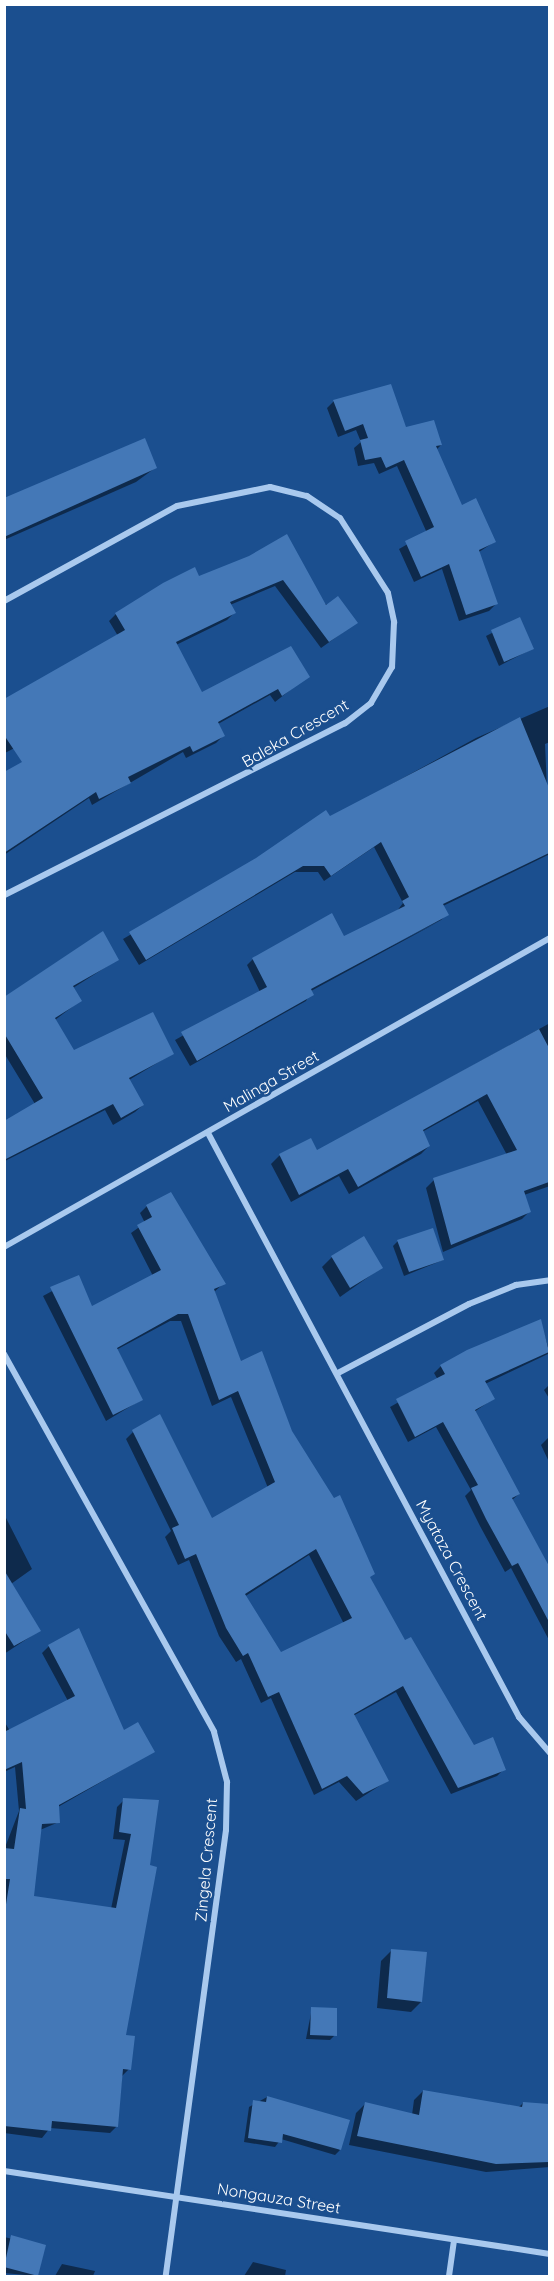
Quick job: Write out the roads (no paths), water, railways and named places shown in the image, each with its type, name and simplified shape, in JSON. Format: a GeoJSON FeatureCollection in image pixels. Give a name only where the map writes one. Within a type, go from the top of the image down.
{"type":"FeatureCollection","features":[{"type":"Feature","properties":{"kind":"street","name":"Baleka Crescent"},"geometry":{"type":"LineString","coordinates":[[4,601],[177,506],[270,487],[308,496],[340,518],[388,592],[394,622],[392,667],[372,703],[345,723],[4,895]]}},
{"type":"Feature","properties":{"kind":"street","name":"Malinga Street"},"geometry":{"type":"LineString","coordinates":[[4,1246],[208,1133],[549,938]]}},
{"type":"Feature","properties":{"kind":"street","name":"Myataza Crescent"},"geometry":{"type":"LineString","coordinates":[[208,1133],[338,1373],[519,1717],[549,1753]]}},
{"type":"Feature","properties":{"kind":"street"},"geometry":{"type":"LineString","coordinates":[[338,1373],[469,1304],[516,1285],[549,1280]]}},
{"type":"Feature","properties":{"kind":"street","name":"Zingela Crescent"},"geometry":{"type":"LineString","coordinates":[[4,1354],[214,1732],[227,1782],[226,1830],[180,2195],[166,2277]]}},
{"type":"Feature","properties":{"kind":"street","name":"Nongauza Street"},"geometry":{"type":"LineString","coordinates":[[4,2171],[180,2195],[454,2241],[549,2254]]}},
{"type":"Feature","properties":{"kind":"street"},"geometry":{"type":"LineString","coordinates":[[449,2277],[454,2241]]}}]}
